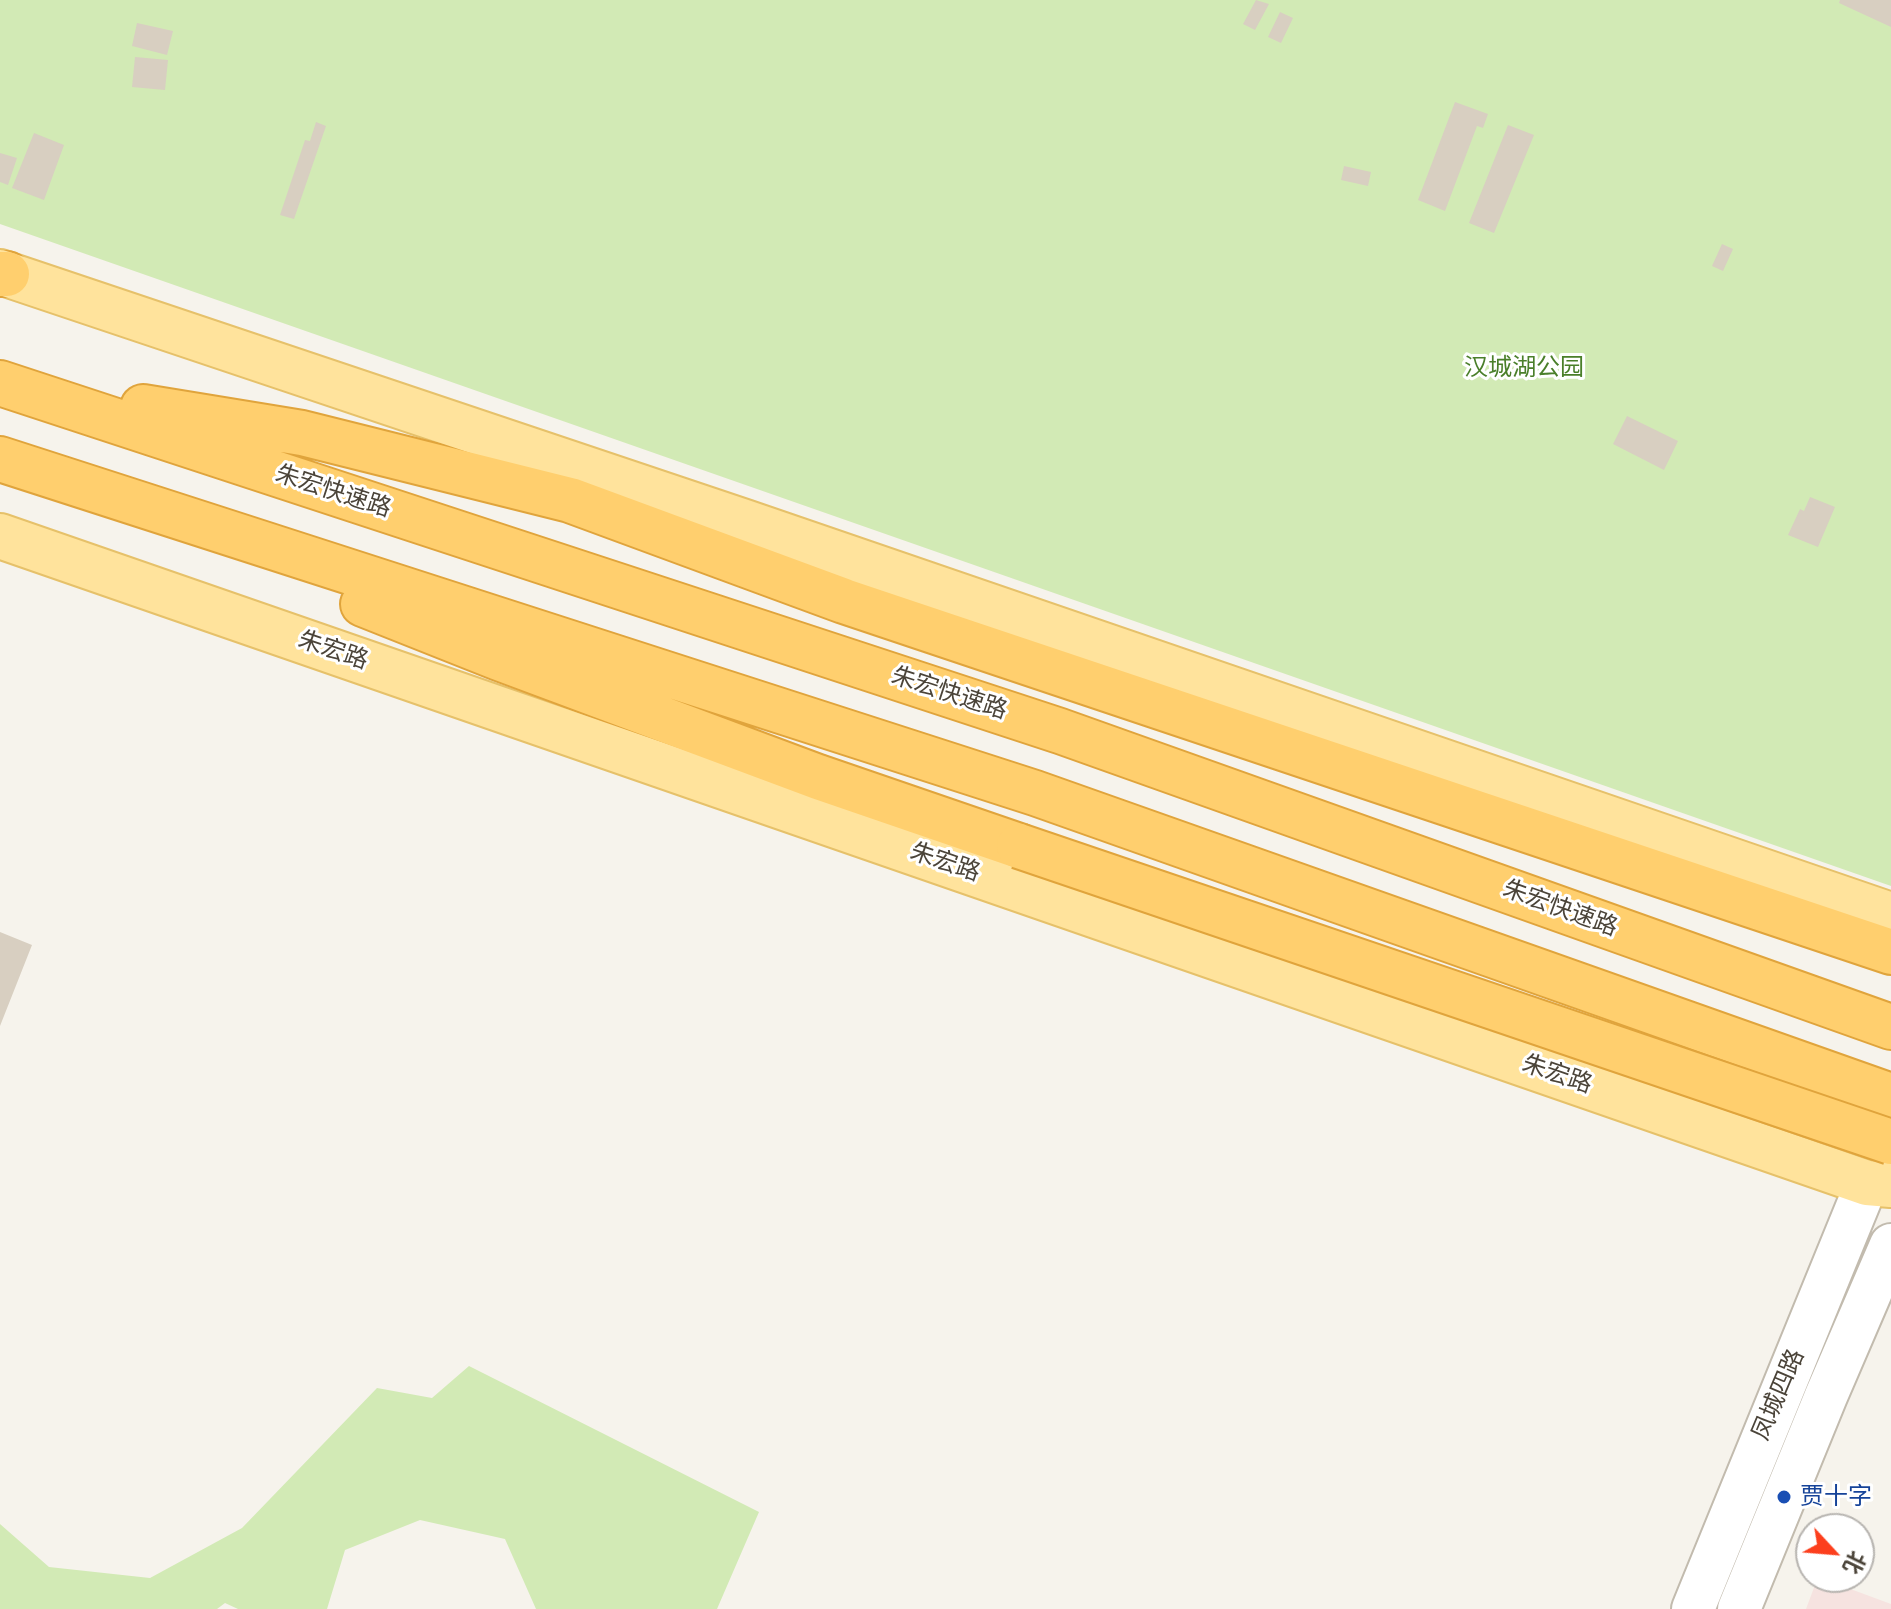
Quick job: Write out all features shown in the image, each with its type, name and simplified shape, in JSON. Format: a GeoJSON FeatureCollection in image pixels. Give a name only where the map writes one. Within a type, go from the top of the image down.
{"type":"FeatureCollection","features":[{"type":"Feature","properties":{"kind":"highway"},"geometry":{"type":"LineString","coordinates":[[3,384],[302,433],[570,500],[844,601],[1891,952]]}},
{"type":"Feature","properties":{"kind":"highway","name":"朱宏快速路"},"geometry":{"type":"LineString","coordinates":[[3,384],[1060,731],[1891,1027]]}},
{"type":"Feature","properties":{"kind":"highway"},"geometry":{"type":"LineString","coordinates":[[0,459],[1035,793],[1891,1096]]}},
{"type":"Feature","properties":{"kind":"highway"},"geometry":{"type":"LineString","coordinates":[[0,459],[499,658],[818,777],[1891,1142]]}},
{"type":"Feature","properties":{"kind":"main road"},"geometry":{"type":"LineString","coordinates":[[2,273],[730,516],[1891,915]]}},
{"type":"Feature","properties":{"kind":"main road","name":"朱宏路"},"geometry":{"type":"LineString","coordinates":[[0,536],[1879,1184]]}},
{"type":"Feature","properties":{"kind":"main road"},"geometry":{"type":"LineString","coordinates":[[1879,1184],[1891,1123]]}},
{"type":"Feature","properties":{"kind":"street","name":"凤城四路"},"geometry":{"type":"LineString","coordinates":[[1693,1609],[1879,1184]]}},
{"type":"Feature","properties":{"kind":"street","name":"凤城四路"},"geometry":{"type":"LineString","coordinates":[[1739,1609],[1891,1245]]}},
{"type":"Feature","properties":{"kind":"shaded area"},"geometry":{"type":"Polygon","coordinates":[[[1812,1593],[1861,1593],[1891,1604],[1891,1609],[1806,1609],[1812,1593]]]}},
{"type":"Feature","properties":{"kind":"green space","name":"汉城湖公园"},"geometry":{"type":"Polygon","coordinates":[[[0,0],[1891,0],[1891,886],[0,224],[0,0]]]}},
{"type":"Feature","properties":{"kind":"green space"},"geometry":{"type":"Polygon","coordinates":[[[469,1366],[759,1512],[717,1609],[536,1609],[505,1539],[420,1520],[345,1550],[327,1609],[238,1609],[225,1603],[217,1609],[0,1609],[0,1524],[49,1567],[150,1578],[242,1528],[377,1388],[432,1398],[469,1366]]]}},
{"type":"Feature","properties":{"kind":"building"},"geometry":{"type":"Polygon","coordinates":[[[1256,0],[1269,4],[1255,30],[1243,24],[1256,0]]]}},
{"type":"Feature","properties":{"kind":"building"},"geometry":{"type":"Polygon","coordinates":[[[1840,0],[1891,0],[1891,27],[1839,3],[1840,0]]]}},
{"type":"Feature","properties":{"kind":"building"},"geometry":{"type":"Polygon","coordinates":[[[1280,12],[1293,18],[1281,43],[1268,37],[1280,12]]]}},
{"type":"Feature","properties":{"kind":"building"},"geometry":{"type":"Polygon","coordinates":[[[137,23],[173,31],[167,55],[132,46],[137,23]]]}},
{"type":"Feature","properties":{"kind":"building"},"geometry":{"type":"Polygon","coordinates":[[[135,57],[168,60],[165,90],[132,87],[135,57]]]}},
{"type":"Feature","properties":{"kind":"building"},"geometry":{"type":"Polygon","coordinates":[[[1455,102],[1488,114],[1483,128],[1477,126],[1445,211],[1418,200],[1455,102]]]}},
{"type":"Feature","properties":{"kind":"building"},"geometry":{"type":"Polygon","coordinates":[[[316,122],[326,126],[294,219],[280,215],[305,140],[310,141],[316,122]]]}},
{"type":"Feature","properties":{"kind":"building"},"geometry":{"type":"Polygon","coordinates":[[[1508,125],[1534,135],[1494,233],[1469,223],[1508,125]]]}},
{"type":"Feature","properties":{"kind":"building"},"geometry":{"type":"Polygon","coordinates":[[[34,133],[64,145],[44,200],[12,188],[34,133]]]}},
{"type":"Feature","properties":{"kind":"building"},"geometry":{"type":"Polygon","coordinates":[[[0,153],[17,158],[8,185],[0,182],[0,153]]]}},
{"type":"Feature","properties":{"kind":"building"},"geometry":{"type":"Polygon","coordinates":[[[1344,166],[1371,172],[1368,186],[1341,180],[1344,166]]]}},
{"type":"Feature","properties":{"kind":"building"},"geometry":{"type":"Polygon","coordinates":[[[1722,244],[1733,249],[1723,271],[1712,266],[1722,244]]]}},
{"type":"Feature","properties":{"kind":"building"},"geometry":{"type":"Polygon","coordinates":[[[1627,416],[1678,441],[1664,470],[1613,444],[1627,416]]]}},
{"type":"Feature","properties":{"kind":"building"},"geometry":{"type":"Polygon","coordinates":[[[1810,497],[1835,507],[1818,547],[1788,535],[1800,509],[1804,511],[1810,497]]]}},
{"type":"Feature","properties":{"kind":"building"},"geometry":{"type":"Polygon","coordinates":[[[0,932],[32,945],[0,1026],[0,932]]]}},
{"type":"Feature","properties":{"kind":"place","name":"贾十字"},"geometry":{"type":"Point","coordinates":[1784,1497]}}]}
